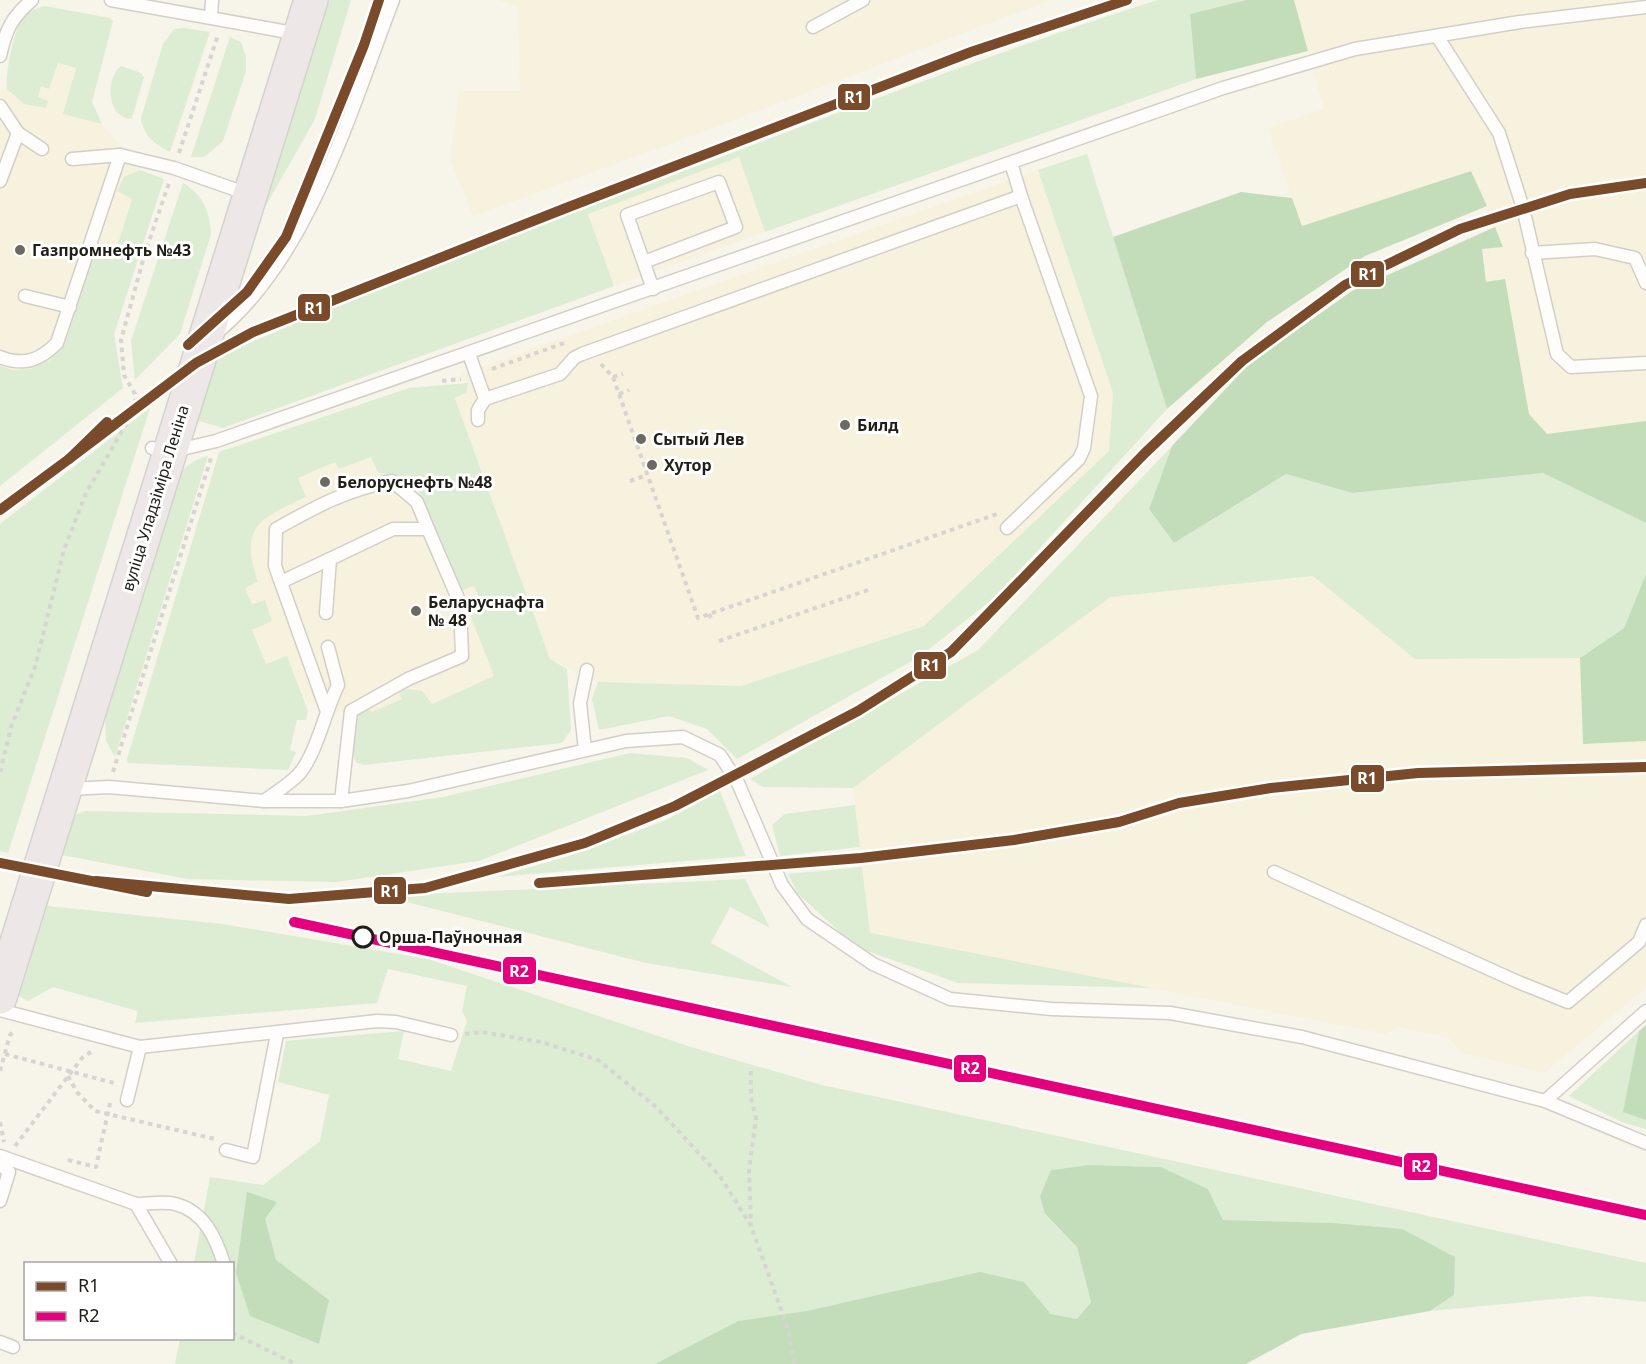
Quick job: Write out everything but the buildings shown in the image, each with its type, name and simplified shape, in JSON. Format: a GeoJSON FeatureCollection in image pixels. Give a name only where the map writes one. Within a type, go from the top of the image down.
{"type":"FeatureCollection","features":[{"type":"Feature","properties":{"kind":"main road","name":"вуліца Уладзіміра Леніна"},"geometry":{"type":"LineString","coordinates":[[0,997],[57,789],[290,22],[311,0]]}},
{"type":"Feature","properties":{"kind":"main road","name":"вуліца Уладзіміра Леніна"},"geometry":{"type":"LineString","coordinates":[[160,450],[202,344],[240,190]]}},
{"type":"Feature","properties":{"kind":"main road","name":"вуліца Уладзіміра Леніна"},"geometry":{"type":"LineString","coordinates":[[0,944],[57,789]]}},
{"type":"Feature","properties":{"kind":"lane"},"geometry":{"type":"LineString","coordinates":[[0,56],[15,14],[32,0]]}},
{"type":"Feature","properties":{"kind":"lane"},"geometry":{"type":"LineString","coordinates":[[111,0],[217,19],[290,22]]}},
{"type":"Feature","properties":{"kind":"lane"},"geometry":{"type":"LineString","coordinates":[[212,0],[217,19]]}},
{"type":"Feature","properties":{"kind":"lane"},"geometry":{"type":"LineString","coordinates":[[202,344],[227,324],[278,267],[328,170],[393,0]]}},
{"type":"Feature","properties":{"kind":"lane"},"geometry":{"type":"LineString","coordinates":[[813,27],[863,0]]}},
{"type":"Feature","properties":{"kind":"lane"},"geometry":{"type":"LineString","coordinates":[[160,450],[216,441],[1245,81],[1355,49],[1646,7]]}},
{"type":"Feature","properties":{"kind":"lane"},"geometry":{"type":"LineString","coordinates":[[1437,36],[1499,133],[1524,208],[1532,253],[1557,354],[1570,367],[1646,363]]}},
{"type":"Feature","properties":{"kind":"lane"},"geometry":{"type":"LineString","coordinates":[[0,106],[18,133],[42,149]]}},
{"type":"Feature","properties":{"kind":"lane"},"geometry":{"type":"LineString","coordinates":[[0,181],[18,133]]}},
{"type":"Feature","properties":{"kind":"lane"},"geometry":{"type":"LineString","coordinates":[[0,357],[14,362],[42,358],[57,343],[120,155]]}},
{"type":"Feature","properties":{"kind":"lane"},"geometry":{"type":"LineString","coordinates":[[72,159],[120,155],[174,168],[240,190]]}},
{"type":"Feature","properties":{"kind":"lane"},"geometry":{"type":"LineString","coordinates":[[1007,528],[1079,459],[1084,448],[1092,400],[1011,162]]}},
{"type":"Feature","properties":{"kind":"lane"},"geometry":{"type":"LineString","coordinates":[[644,262],[736,227],[719,182],[627,215],[653,289]]}},
{"type":"Feature","properties":{"kind":"lane"},"geometry":{"type":"LineString","coordinates":[[478,420],[478,410],[485,399],[560,374],[574,358],[582,354],[1021,196]]}},
{"type":"Feature","properties":{"kind":"lane"},"geometry":{"type":"LineString","coordinates":[[1532,253],[1595,249],[1635,258],[1646,283]]}},
{"type":"Feature","properties":{"kind":"lane"},"geometry":{"type":"LineString","coordinates":[[25,296],[70,307]]}},
{"type":"Feature","properties":{"kind":"lane"},"geometry":{"type":"LineString","coordinates":[[469,354],[485,399]]}},
{"type":"Feature","properties":{"kind":"lane"},"geometry":{"type":"LineString","coordinates":[[326,709],[276,566],[276,530],[310,509],[358,487],[392,481],[417,501],[460,603],[462,656],[408,679],[351,711],[341,801]]}},
{"type":"Feature","properties":{"kind":"lane"},"geometry":{"type":"LineString","coordinates":[[281,582],[393,528],[428,529]]}},
{"type":"Feature","properties":{"kind":"lane"},"geometry":{"type":"LineString","coordinates":[[326,613],[330,559]]}},
{"type":"Feature","properties":{"kind":"lane"},"geometry":{"type":"LineString","coordinates":[[264,801],[299,774],[314,750],[326,709],[338,685],[328,647]]}},
{"type":"Feature","properties":{"kind":"lane"},"geometry":{"type":"LineString","coordinates":[[585,750],[580,703],[587,670]]}},
{"type":"Feature","properties":{"kind":"lane"},"geometry":{"type":"LineString","coordinates":[[57,789],[109,787],[264,801],[341,801],[408,791],[626,741],[683,737],[720,754],[738,783],[782,885],[807,919],[873,964],[950,999],[1052,1009],[1170,1013],[1302,1037],[1545,1101],[1646,1143]]}},
{"type":"Feature","properties":{"kind":"lane"},"geometry":{"type":"LineString","coordinates":[[1274,872],[1518,982],[1568,1002],[1639,942],[1646,925]]}},
{"type":"Feature","properties":{"kind":"lane"},"geometry":{"type":"LineString","coordinates":[[0,1010],[140,1047],[277,1034],[377,1021],[396,1022],[451,1035]]}},
{"type":"Feature","properties":{"kind":"lane"},"geometry":{"type":"LineString","coordinates":[[1545,1101],[1646,1011]]}},
{"type":"Feature","properties":{"kind":"lane"},"geometry":{"type":"LineString","coordinates":[[226,1150],[253,1158],[277,1034]]}},
{"type":"Feature","properties":{"kind":"lane"},"geometry":{"type":"LineString","coordinates":[[127,1100],[140,1047]]}},
{"type":"Feature","properties":{"kind":"lane"},"geometry":{"type":"LineString","coordinates":[[0,1156],[136,1204],[174,1203],[196,1213],[215,1237],[224,1262]]}},
{"type":"Feature","properties":{"kind":"lane"},"geometry":{"type":"LineString","coordinates":[[0,1164],[9,1172],[0,1201]]}},
{"type":"Feature","properties":{"kind":"lane"},"geometry":{"type":"LineString","coordinates":[[136,1204],[170,1262]]}},
{"type":"Feature","properties":{"kind":"lane"},"geometry":{"type":"LineString","coordinates":[[0,1342],[13,1347]]}},
{"type":"Feature","properties":{"kind":"path"},"geometry":{"type":"LineString","coordinates":[[0,772],[11,727],[35,667],[64,550],[86,493],[136,407],[135,394],[124,375],[121,340],[217,19]]}},
{"type":"Feature","properties":{"kind":"path"},"geometry":{"type":"LineString","coordinates":[[492,369],[574,340]]}},
{"type":"Feature","properties":{"kind":"path"},"geometry":{"type":"LineString","coordinates":[[598,361],[613,377],[698,618],[1035,501]]}},
{"type":"Feature","properties":{"kind":"path"},"geometry":{"type":"LineString","coordinates":[[613,377],[623,374]]}},
{"type":"Feature","properties":{"kind":"path"},"geometry":{"type":"LineString","coordinates":[[619,394],[629,390]]}},
{"type":"Feature","properties":{"kind":"path"},"geometry":{"type":"LineString","coordinates":[[109,787],[216,441]]}},
{"type":"Feature","properties":{"kind":"path"},"geometry":{"type":"LineString","coordinates":[[630,481],[647,475]]}},
{"type":"Feature","properties":{"kind":"path"},"geometry":{"type":"LineString","coordinates":[[858,562],[860,568]]}},
{"type":"Feature","properties":{"kind":"path"},"geometry":{"type":"LineString","coordinates":[[719,641],[868,590]]}},
{"type":"Feature","properties":{"kind":"path"},"geometry":{"type":"LineString","coordinates":[[709,614],[712,621]]}},
{"type":"Feature","properties":{"kind":"path"},"geometry":{"type":"LineString","coordinates":[[0,1071],[10,1035],[16,1029],[24,1027]]}},
{"type":"Feature","properties":{"kind":"path"},"geometry":{"type":"LineString","coordinates":[[451,1035],[482,1032],[541,1042],[598,1060],[656,1107],[720,1176],[751,1226],[787,1326],[795,1364]]}},
{"type":"Feature","properties":{"kind":"path"},"geometry":{"type":"LineString","coordinates":[[15,1146],[82,1058],[96,1049]]}},
{"type":"Feature","properties":{"kind":"path"},"geometry":{"type":"LineString","coordinates":[[5,1054],[115,1083]]}},
{"type":"Feature","properties":{"kind":"path"},"geometry":{"type":"LineString","coordinates":[[751,1071],[751,1098],[756,1118],[749,1170],[751,1226]]}},
{"type":"Feature","properties":{"kind":"path"},"geometry":{"type":"LineString","coordinates":[[65,1160],[96,1167],[117,1072]]}},
{"type":"Feature","properties":{"kind":"path"},"geometry":{"type":"LineString","coordinates":[[68,1076],[78,1092],[95,1111],[218,1139]]}},
{"type":"Feature","properties":{"kind":"path"},"geometry":{"type":"LineString","coordinates":[[0,1122],[4,1144],[25,1149]]}},
{"type":"Feature","properties":{"kind":"path"},"geometry":{"type":"LineString","coordinates":[[234,1334],[296,1364]]}},
{"type":"Feature","properties":{"kind":"shaded area"},"geometry":{"type":"Polygon","coordinates":[[[498,0],[1051,0],[473,216],[450,159],[459,91],[520,91],[517,6],[498,0]]]}},
{"type":"Feature","properties":{"kind":"shaded area"},"geometry":{"type":"Polygon","coordinates":[[[1294,0],[1646,0],[1646,421],[1547,434],[1529,415],[1505,280],[1486,282],[1482,249],[1503,246],[1471,171],[1301,226],[1268,128],[1324,109],[1294,0]]]}},
{"type":"Feature","properties":{"kind":"shaded area"},"geometry":{"type":"Polygon","coordinates":[[[58,63],[77,69],[98,124],[102,124],[140,170],[124,177],[118,191],[132,198],[113,261],[93,255],[65,344],[50,360],[31,369],[13,370],[0,366],[0,88],[7,89],[24,104],[46,108],[48,101],[38,98],[41,86],[50,89],[58,63]]]}},
{"type":"Feature","properties":{"kind":"shaded area"},"geometry":{"type":"Polygon","coordinates":[[[739,157],[765,232],[614,286],[588,214],[739,157]]]}},
{"type":"Feature","properties":{"kind":"shaded area"},"geometry":{"type":"Polygon","coordinates":[[[1038,170],[1113,393],[1109,451],[924,626],[741,686],[598,682],[550,659],[455,398],[467,383],[461,374],[1038,170]]]}},
{"type":"Feature","properties":{"kind":"shaded area"},"geometry":{"type":"Polygon","coordinates":[[[371,457],[378,473],[395,475],[417,487],[459,590],[474,585],[483,606],[469,612],[494,676],[431,704],[402,699],[372,712],[354,716],[307,702],[287,656],[266,664],[252,630],[272,621],[252,604],[245,587],[258,582],[249,549],[254,532],[267,515],[306,497],[298,478],[336,462],[340,469],[371,457]]]}},
{"type":"Feature","properties":{"kind":"shaded area"},"geometry":{"type":"Polygon","coordinates":[[[1313,576],[1415,659],[1580,658],[1583,743],[1646,741],[1646,988],[1544,1073],[1462,1053],[1449,1038],[1398,1027],[1385,1034],[870,933],[853,788],[1109,597],[1313,576]]]}},
{"type":"Feature","properties":{"kind":"green space"},"geometry":{"type":"Polygon","coordinates":[[[324,0],[351,0],[315,119],[251,232],[324,0]]]}},
{"type":"Feature","properties":{"kind":"green space"},"geometry":{"type":"Polygon","coordinates":[[[1158,0],[1246,0],[1190,14],[1196,79],[765,232],[739,157],[588,214],[614,286],[223,428],[192,419],[206,362],[401,280],[598,204],[943,74],[1158,0]]]}},
{"type":"Feature","properties":{"kind":"green space"},"geometry":{"type":"Polygon","coordinates":[[[1246,0],[1294,0],[1308,51],[1196,79],[1190,14],[1246,0]]]}},
{"type":"Feature","properties":{"kind":"green space"},"geometry":{"type":"Polygon","coordinates":[[[45,6],[110,18],[113,21],[92,102],[102,124],[63,114],[76,68],[58,63],[49,89],[41,86],[38,97],[48,101],[46,108],[24,104],[7,89],[7,73],[16,32],[28,13],[45,6]]]}},
{"type":"Feature","properties":{"kind":"green space"},"geometry":{"type":"Polygon","coordinates":[[[184,28],[210,32],[170,152],[151,139],[142,125],[141,118],[163,44],[174,29],[184,28]]]}},
{"type":"Feature","properties":{"kind":"green space"},"geometry":{"type":"Polygon","coordinates":[[[230,37],[241,42],[246,57],[246,71],[223,141],[204,157],[191,157],[230,37]]]}},
{"type":"Feature","properties":{"kind":"green space"},"geometry":{"type":"Polygon","coordinates":[[[121,66],[141,73],[144,77],[132,118],[129,119],[116,111],[111,96],[112,79],[121,66]]]}},
{"type":"Feature","properties":{"kind":"green space"},"geometry":{"type":"Polygon","coordinates":[[[1087,154],[1167,409],[994,598],[919,657],[737,759],[707,729],[669,716],[599,730],[592,699],[598,682],[741,686],[924,626],[1109,451],[1113,393],[1038,170],[1087,154]]]}},
{"type":"Feature","properties":{"kind":"green space"},"geometry":{"type":"Polygon","coordinates":[[[140,170],[164,179],[114,334],[123,388],[0,486],[0,366],[13,370],[31,369],[50,360],[65,344],[93,254],[113,260],[132,199],[117,191],[124,177],[140,170]]]}},
{"type":"Feature","properties":{"kind":"green space"},"geometry":{"type":"Polygon","coordinates":[[[1471,171],[1487,206],[1365,256],[1267,322],[1167,409],[1113,237],[1241,192],[1292,198],[1302,226],[1471,171]]]}},
{"type":"Feature","properties":{"kind":"green space"},"geometry":{"type":"Polygon","coordinates":[[[183,183],[196,193],[204,205],[209,218],[211,234],[180,334],[135,380],[131,341],[183,183]]]}},
{"type":"Feature","properties":{"kind":"green space"},"geometry":{"type":"Polygon","coordinates":[[[1495,227],[1503,247],[1482,249],[1486,282],[1505,279],[1529,414],[1547,434],[1646,421],[1646,523],[1543,473],[1352,493],[1286,474],[1174,543],[1149,509],[1172,446],[1250,363],[1352,291],[1495,227]]]}},
{"type":"Feature","properties":{"kind":"green space"},"geometry":{"type":"Polygon","coordinates":[[[468,383],[467,392],[455,398],[550,659],[567,669],[571,730],[562,743],[364,765],[356,762],[350,747],[354,716],[367,707],[372,712],[402,699],[399,693],[406,689],[422,691],[432,704],[494,676],[469,612],[483,606],[474,586],[460,591],[417,487],[395,475],[378,473],[371,457],[339,469],[335,462],[298,478],[306,497],[265,519],[252,536],[251,548],[258,582],[245,588],[252,604],[265,600],[272,621],[252,630],[266,664],[287,656],[308,711],[306,720],[297,720],[290,750],[296,752],[288,770],[128,763],[127,759],[219,452],[409,388],[468,383]]]}},
{"type":"Feature","properties":{"kind":"green space"},"geometry":{"type":"Polygon","coordinates":[[[150,408],[8,853],[0,851],[0,524],[150,408]]]}},
{"type":"Feature","properties":{"kind":"green space"},"geometry":{"type":"Polygon","coordinates":[[[1172,446],[1149,509],[1174,543],[1286,474],[1352,493],[1543,473],[1646,523],[1646,574],[1624,628],[1580,658],[1415,659],[1313,576],[1110,597],[853,788],[763,787],[750,779],[978,650],[1172,446]]]}},
{"type":"Feature","properties":{"kind":"green space"},"geometry":{"type":"Polygon","coordinates":[[[208,456],[115,757],[106,741],[105,713],[176,479],[190,464],[208,456]]]}},
{"type":"Feature","properties":{"kind":"green space"},"geometry":{"type":"Polygon","coordinates":[[[1646,574],[1646,741],[1583,744],[1580,658],[1624,628],[1646,574]]]}},
{"type":"Feature","properties":{"kind":"green space"},"geometry":{"type":"Polygon","coordinates":[[[630,753],[687,758],[708,770],[479,861],[336,882],[188,879],[62,855],[69,817],[86,811],[307,816],[443,797],[630,753]]]}},
{"type":"Feature","properties":{"kind":"green space"},"geometry":{"type":"Polygon","coordinates":[[[720,791],[746,856],[496,877],[569,856],[664,821],[720,791]]]}},
{"type":"Feature","properties":{"kind":"green space"},"geometry":{"type":"Polygon","coordinates":[[[855,805],[860,847],[780,856],[772,825],[785,814],[855,805]]]}},
{"type":"Feature","properties":{"kind":"green space"},"geometry":{"type":"Polygon","coordinates":[[[862,867],[870,933],[1152,988],[958,983],[856,947],[798,894],[788,874],[862,867]]]}},
{"type":"Feature","properties":{"kind":"green space"},"geometry":{"type":"Polygon","coordinates":[[[745,879],[770,928],[730,907],[711,943],[792,987],[646,963],[383,896],[745,879]]]}},
{"type":"Feature","properties":{"kind":"green space"},"geometry":{"type":"Polygon","coordinates":[[[47,906],[223,924],[428,959],[691,1047],[822,1085],[1646,1263],[1646,1302],[1588,1296],[1430,1311],[1454,1295],[1333,1223],[1223,1220],[1208,1189],[1161,1167],[1089,1165],[1051,1170],[1045,1215],[1077,1247],[1091,1302],[1077,1319],[1051,1314],[1024,1282],[738,1321],[655,1364],[175,1364],[180,1340],[234,1340],[234,1262],[194,1262],[210,1177],[263,1185],[320,1141],[329,1095],[278,1082],[286,1041],[404,1031],[398,1059],[451,1071],[467,1021],[462,1011],[467,986],[388,969],[377,1003],[135,1023],[138,1011],[53,987],[28,1001],[19,996],[47,906]]]}},
{"type":"Feature","properties":{"kind":"green space"},"geometry":{"type":"Polygon","coordinates":[[[1646,1025],[1646,1120],[1623,1112],[1639,1031],[1646,1025]]]}},
{"type":"Feature","properties":{"kind":"green space"},"geometry":{"type":"Polygon","coordinates":[[[1639,1031],[1624,1112],[1646,1120],[1646,1129],[1624,1123],[1569,1096],[1639,1031]]]}},
{"type":"Feature","properties":{"kind":"green space"},"geometry":{"type":"Polygon","coordinates":[[[1089,1165],[1161,1167],[1208,1189],[1223,1220],[1333,1223],[1402,1229],[1455,1257],[1454,1295],[1430,1311],[1301,1334],[1246,1364],[655,1364],[738,1321],[807,1311],[980,1272],[1024,1282],[1051,1314],[1077,1319],[1091,1302],[1077,1247],[1045,1214],[1040,1196],[1051,1170],[1089,1165]]]}},
{"type":"Feature","properties":{"kind":"green space"},"geometry":{"type":"Polygon","coordinates":[[[247,1192],[277,1202],[265,1219],[276,1260],[329,1300],[319,1344],[250,1316],[236,1273],[247,1192]]]}},
{"type":"Feature","properties":{"kind":"transit line","name":"R1"},"geometry":{"type":"LineString","coordinates":[[188,345],[247,292],[286,237],[364,45],[379,0]]}},
{"type":"Feature","properties":{"kind":"transit line","name":"R1"},"geometry":{"type":"LineString","coordinates":[[69,459],[196,363],[253,332],[566,208],[971,52],[1127,0]]}},
{"type":"Feature","properties":{"kind":"transit line","name":"R1"},"geometry":{"type":"LineString","coordinates":[[96,881],[289,899],[425,888],[585,843],[675,806],[858,711],[951,652],[1145,453],[1242,361],[1345,285],[1460,229],[1570,194],[1646,183]]}},
{"type":"Feature","properties":{"kind":"transit line","name":"R1"},"geometry":{"type":"LineString","coordinates":[[0,510],[69,459],[107,422]]}},
{"type":"Feature","properties":{"kind":"transit line","name":"R1"},"geometry":{"type":"LineString","coordinates":[[539,883],[861,858],[1014,840],[1119,822],[1179,803],[1271,788],[1418,773],[1646,767]]}},
{"type":"Feature","properties":{"kind":"transit line","name":"R1"},"geometry":{"type":"LineString","coordinates":[[0,863],[147,892]]}},
{"type":"Feature","properties":{"kind":"transit line","name":"R2"},"geometry":{"type":"LineString","coordinates":[[294,922],[1646,1215]]}},
{"type":"Feature","properties":{"kind":"place","name":"Газпромнефть №43"},"geometry":{"type":"Point","coordinates":[20,250]}},
{"type":"Feature","properties":{"kind":"place","name":"Билд"},"geometry":{"type":"Point","coordinates":[845,425]}},
{"type":"Feature","properties":{"kind":"place","name":"Сытый Лев"},"geometry":{"type":"Point","coordinates":[641,439]}},
{"type":"Feature","properties":{"kind":"place","name":"Хутор"},"geometry":{"type":"Point","coordinates":[652,465]}},
{"type":"Feature","properties":{"kind":"place","name":"Белоруснефть №48"},"geometry":{"type":"Point","coordinates":[325,482]}},
{"type":"Feature","properties":{"kind":"place","name":"Беларуснафта № 48"},"geometry":{"type":"Point","coordinates":[416,611]}},
{"type":"Feature","properties":{"kind":"place","name":"Орша-Паўночная"},"geometry":{"type":"Point","coordinates":[363,937]}}]}
